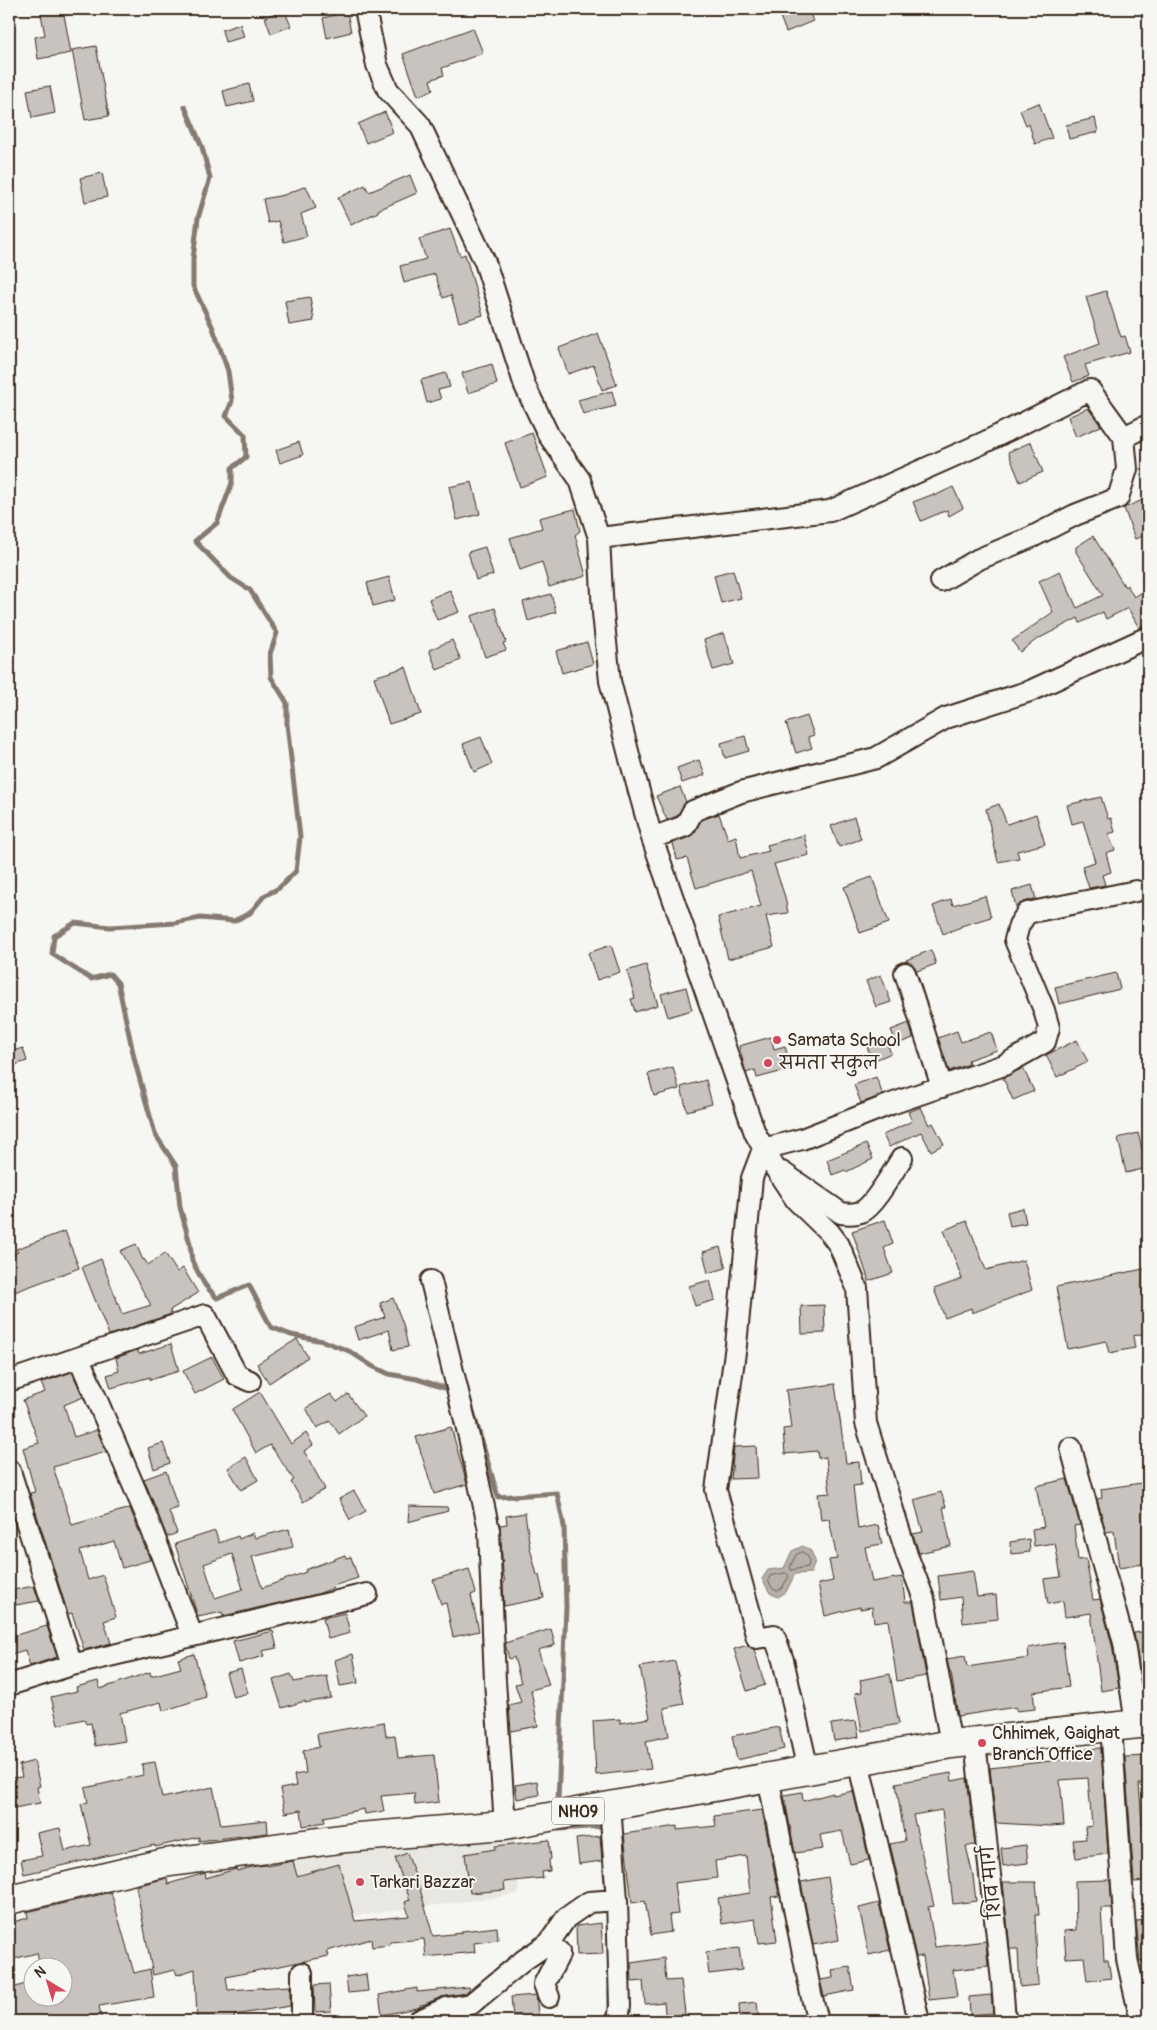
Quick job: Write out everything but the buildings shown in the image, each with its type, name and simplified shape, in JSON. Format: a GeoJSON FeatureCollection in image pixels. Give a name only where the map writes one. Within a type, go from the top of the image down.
{"type":"FeatureCollection","features":[{"type":"Feature","properties":{"kind":"main road","name":"NH09"},"geometry":{"type":"LineString","coordinates":[[9,1900],[164,1863],[347,1838],[505,1825],[963,1743],[1132,1725]]}},
{"type":"Feature","properties":{"kind":"street","name":"शिव मार्ग"},"geometry":{"type":"LineString","coordinates":[[364,9],[378,65],[388,90],[420,125],[481,254],[525,386],[549,436],[580,480],[599,538],[603,613],[610,681],[652,838],[739,1088],[768,1157],[796,1200],[830,1234],[838,1245],[857,1288],[866,1423],[907,1555],[924,1599],[963,1743],[1001,1972],[1004,2021]]}},
{"type":"Feature","properties":{"kind":"street"},"geometry":{"type":"LineString","coordinates":[[599,538],[830,511],[983,442],[1090,390],[1124,437],[1127,469],[1118,498],[1075,515],[1032,537],[979,559],[941,581]]}},
{"type":"Feature","properties":{"kind":"street"},"geometry":{"type":"LineString","coordinates":[[1124,437],[1148,425]]}},
{"type":"Feature","properties":{"kind":"street"},"geometry":{"type":"LineString","coordinates":[[652,838],[685,826],[693,812],[742,792],[876,758],[946,718],[1030,691],[1148,637]]}},
{"type":"Feature","properties":{"kind":"street"},"geometry":{"type":"LineString","coordinates":[[808,1770],[783,1660],[774,1636],[757,1638],[716,1490],[736,1345],[752,1178],[768,1157],[802,1139],[891,1104],[1004,1066],[1045,1042],[1049,1028],[1044,1010],[1015,940],[1019,925],[1027,913],[1136,891]]}},
{"type":"Feature","properties":{"kind":"street"},"geometry":{"type":"LineString","coordinates":[[905,973],[942,1087]]}},
{"type":"Feature","properties":{"kind":"street"},"geometry":{"type":"LineString","coordinates":[[768,1157],[842,1213],[851,1214],[863,1212],[886,1184],[902,1158]]}},
{"type":"Feature","properties":{"kind":"street"},"geometry":{"type":"LineString","coordinates":[[431,1281],[461,1403],[489,1530],[495,1681],[505,1825]]}},
{"type":"Feature","properties":{"kind":"street"},"geometry":{"type":"LineString","coordinates":[[9,1381],[205,1315],[237,1375],[250,1381]]}},
{"type":"Feature","properties":{"kind":"street"},"geometry":{"type":"LineString","coordinates":[[79,1358],[146,1515],[192,1635]]}},
{"type":"Feature","properties":{"kind":"street"},"geometry":{"type":"LineString","coordinates":[[1071,1448],[1124,1643],[1132,1725],[1127,1959],[1141,2021]]}},
{"type":"Feature","properties":{"kind":"street"},"geometry":{"type":"LineString","coordinates":[[10,1471],[72,1665]]}},
{"type":"Feature","properties":{"kind":"street"},"geometry":{"type":"LineString","coordinates":[[9,1685],[72,1665],[367,1594]]}},
{"type":"Feature","properties":{"kind":"street"},"geometry":{"type":"LineString","coordinates":[[858,1761],[919,2021]]}},
{"type":"Feature","properties":{"kind":"street"},"geometry":{"type":"LineString","coordinates":[[768,1777],[818,2021]]}},
{"type":"Feature","properties":{"kind":"street"},"geometry":{"type":"LineString","coordinates":[[610,1805],[610,1901],[620,2006],[618,2021]]}},
{"type":"Feature","properties":{"kind":"street"},"geometry":{"type":"LineString","coordinates":[[418,2021],[446,2008],[470,2004],[524,1960],[549,1943],[566,1918],[589,1902],[610,1901]]}},
{"type":"Feature","properties":{"kind":"street"},"geometry":{"type":"LineString","coordinates":[[549,1943],[559,1952],[544,1984],[549,1997]]}},
{"type":"Feature","properties":{"kind":"street"},"geometry":{"type":"LineString","coordinates":[[302,1973],[302,2021]]}},
{"type":"Feature","properties":{"kind":"shaded area","name":"Tarkari Bazzar"},"geometry":{"type":"Polygon","coordinates":[[[514,1832],[519,1894],[210,1935],[200,1870],[365,1846],[514,1832]]]}},
{"type":"Feature","properties":{"kind":"water"},"geometry":{"type":"Polygon","coordinates":[[[803,1546],[811,1551],[815,1561],[811,1573],[795,1574],[786,1592],[778,1597],[770,1593],[762,1579],[768,1570],[784,1568],[792,1551],[803,1546]]]}},
{"type":"Feature","properties":{"kind":"waterway"},"geometry":{"type":"LineString","coordinates":[[185,107],[202,147],[210,178],[198,218],[193,259],[193,286],[213,328],[228,371],[232,401],[226,416],[245,435],[246,457],[232,468],[232,483],[217,523],[195,541],[231,578],[250,590],[277,633],[270,654],[271,677],[287,703],[287,724],[300,837],[296,871],[279,888],[264,896],[250,913],[234,921],[200,918],[175,923],[110,927],[75,923],[54,936],[52,954],[91,979],[110,974],[118,983],[135,1062],[155,1134],[176,1166],[180,1207],[190,1244],[192,1261],[205,1285],[217,1298],[249,1285],[271,1327],[291,1335],[323,1341],[349,1351],[372,1366],[389,1374],[417,1379],[454,1391]]}},
{"type":"Feature","properties":{"kind":"waterway"},"geometry":{"type":"LineString","coordinates":[[470,1401],[498,1497],[557,1493],[564,1526],[566,1607],[558,1801]]}},
{"type":"Feature","properties":{"kind":"waterway"},"geometry":{"type":"LineString","coordinates":[[559,1829],[603,1826]]}},
{"type":"Feature","properties":{"kind":"waterway"},"geometry":{"type":"LineString","coordinates":[[605,1872],[607,1896]]}},
{"type":"Feature","properties":{"kind":"waterway"},"geometry":{"type":"LineString","coordinates":[[607,2021],[610,2011],[610,1990]]}},
{"type":"Feature","properties":{"kind":"place","name":"Samata School"},"geometry":{"type":"Point","coordinates":[777,1040]}},
{"type":"Feature","properties":{"kind":"place","name":"समता सकुल"},"geometry":{"type":"Point","coordinates":[768,1063]}},
{"type":"Feature","properties":{"kind":"place","name":"Chhimek, Gaighat Branch Office"},"geometry":{"type":"Point","coordinates":[982,1743]}},
{"type":"Feature","properties":{"kind":"place","name":"Tarkari Bazzar"},"geometry":{"type":"Point","coordinates":[360,1882]}}]}
